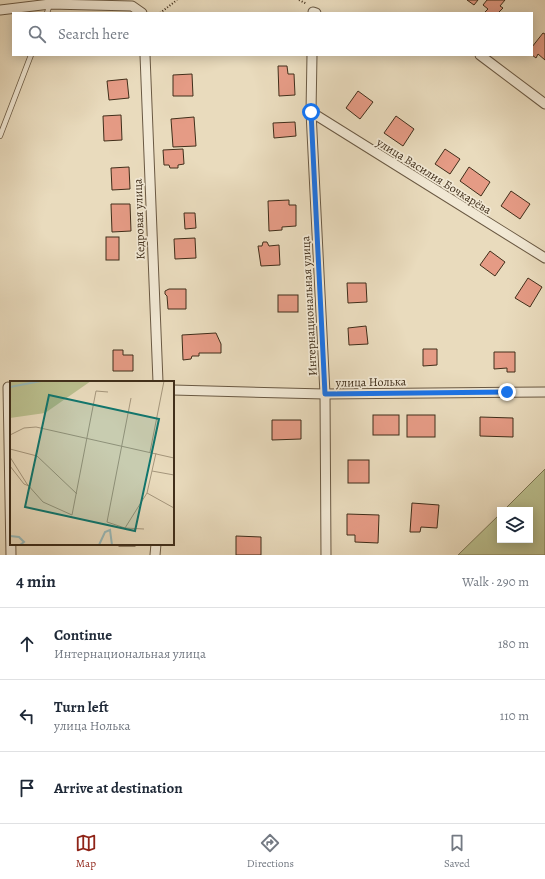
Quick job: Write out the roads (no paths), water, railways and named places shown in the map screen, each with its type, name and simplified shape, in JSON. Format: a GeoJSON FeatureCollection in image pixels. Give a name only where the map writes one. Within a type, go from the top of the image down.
{"type":"FeatureCollection","features":[{"type":"Feature","properties":{"kind":"street"},"geometry":{"type":"LineString","coordinates":[[0,10],[132,6],[141,12]]}},
{"type":"Feature","properties":{"kind":"street","name":"Кедровая улица"},"geometry":{"type":"LineString","coordinates":[[145,56],[158,381]]}},
{"type":"Feature","properties":{"kind":"street","name":"Интернациональная улица"},"geometry":{"type":"LineString","coordinates":[[312,56],[311,112],[325,394],[326,555]]}},
{"type":"Feature","properties":{"kind":"street"},"geometry":{"type":"LineString","coordinates":[[481,56],[545,104]]}},
{"type":"Feature","properties":{"kind":"street","name":"улица Василия Бочкарёва"},"geometry":{"type":"LineString","coordinates":[[311,112],[545,258]]}},
{"type":"Feature","properties":{"kind":"street"},"geometry":{"type":"LineString","coordinates":[[6,387],[10,521]]}},
{"type":"Feature","properties":{"kind":"street","name":"улица Нолька"},"geometry":{"type":"LineString","coordinates":[[174,390],[325,394],[545,392]]}},
{"type":"Feature","properties":{"kind":"street"},"geometry":{"type":"LineString","coordinates":[[11,545],[11,555]]}},
{"type":"Feature","properties":{"kind":"street"},"geometry":{"type":"LineString","coordinates":[[155,555],[156,545]]}},
{"type":"Feature","properties":{"kind":"lane"},"geometry":{"type":"LineString","coordinates":[[0,136],[31,56]]}}]}
